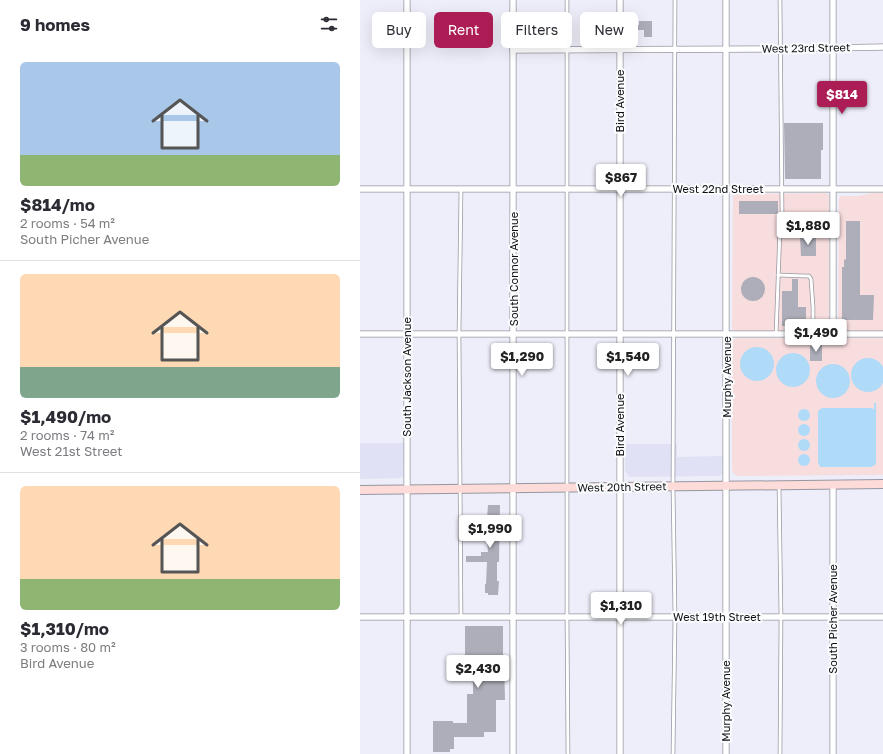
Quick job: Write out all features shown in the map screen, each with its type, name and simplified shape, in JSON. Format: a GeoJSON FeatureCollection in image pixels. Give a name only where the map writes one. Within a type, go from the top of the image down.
{"type":"FeatureCollection","features":[{"type":"Feature","properties":{"kind":"main road","name":"West 20th Street"},"geometry":{"type":"LineString","coordinates":[[360,490],[883,484]]}},
{"type":"Feature","properties":{"kind":"street","name":"South Jackson Avenue"},"geometry":{"type":"LineString","coordinates":[[407,0],[407,754]]}},
{"type":"Feature","properties":{"kind":"street","name":"South Connor Avenue"},"geometry":{"type":"LineString","coordinates":[[513,0],[513,754]]}},
{"type":"Feature","properties":{"kind":"street","name":"Bird Avenue"},"geometry":{"type":"LineString","coordinates":[[620,0],[620,754]]}},
{"type":"Feature","properties":{"kind":"street","name":"Murphy Avenue"},"geometry":{"type":"LineString","coordinates":[[726,0],[726,754]]}},
{"type":"Feature","properties":{"kind":"street"},"geometry":{"type":"LineString","coordinates":[[833,0],[833,335]]}},
{"type":"Feature","properties":{"kind":"street","name":"West 23rd Street"},"geometry":{"type":"LineString","coordinates":[[513,50],[883,47]]}},
{"type":"Feature","properties":{"kind":"street","name":"West 22nd Street"},"geometry":{"type":"LineString","coordinates":[[360,189],[883,189]]}},
{"type":"Feature","properties":{"kind":"street"},"geometry":{"type":"LineString","coordinates":[[360,334],[883,334]]}},
{"type":"Feature","properties":{"kind":"street","name":"South Picher Avenue"},"geometry":{"type":"LineString","coordinates":[[833,485],[833,754]]}},
{"type":"Feature","properties":{"kind":"street","name":"West 19th Street"},"geometry":{"type":"LineString","coordinates":[[360,617],[883,617]]}},
{"type":"Feature","properties":{"kind":"lane"},"geometry":{"type":"LineString","coordinates":[[567,0],[568,754]]}},
{"type":"Feature","properties":{"kind":"lane"},"geometry":{"type":"LineString","coordinates":[[674,754],[675,617],[673,486],[675,0]]}},
{"type":"Feature","properties":{"kind":"lane"},"geometry":{"type":"LineString","coordinates":[[776,335],[780,229],[782,220],[780,0]]}},
{"type":"Feature","properties":{"kind":"lane"},"geometry":{"type":"LineString","coordinates":[[461,189],[459,334],[461,617]]}},
{"type":"Feature","properties":{"kind":"lane"},"geometry":{"type":"LineString","coordinates":[[778,275],[809,276],[811,279],[813,334]]}},
{"type":"Feature","properties":{"kind":"lane"},"geometry":{"type":"LineString","coordinates":[[779,486],[781,617],[780,754]]}},
{"type":"Feature","properties":{"kind":"shaded area"},"geometry":{"type":"Polygon","coordinates":[[[826,193],[829,197],[829,328],[825,331],[734,331],[732,328],[733,196],[735,194],[826,193]]]}},
{"type":"Feature","properties":{"kind":"shaded area"},"geometry":{"type":"Polygon","coordinates":[[[872,193],[883,193],[883,331],[840,331],[838,328],[839,198],[842,196],[859,196],[872,193]]]}},
{"type":"Feature","properties":{"kind":"shaded area"},"geometry":{"type":"Polygon","coordinates":[[[736,338],[883,338],[883,475],[738,476],[734,474],[732,470],[732,342],[736,338]]]}},
{"type":"Feature","properties":{"kind":"shaded area"},"geometry":{"type":"Polygon","coordinates":[[[360,443],[404,443],[403,476],[399,478],[360,479],[360,443]]]}},
{"type":"Feature","properties":{"kind":"shaded area"},"geometry":{"type":"Polygon","coordinates":[[[625,444],[677,444],[677,457],[723,456],[722,474],[717,476],[629,477],[625,470],[625,444]]]}},
{"type":"Feature","properties":{"kind":"water"},"geometry":{"type":"Polygon","coordinates":[[[757,347],[769,352],[774,364],[769,376],[757,381],[745,376],[740,364],[745,352],[757,347]]]}},
{"type":"Feature","properties":{"kind":"water"},"geometry":{"type":"Polygon","coordinates":[[[793,353],[805,358],[810,370],[805,382],[793,387],[781,382],[776,370],[781,358],[793,353]]]}},
{"type":"Feature","properties":{"kind":"water"},"geometry":{"type":"Polygon","coordinates":[[[868,358],[877,361],[883,369],[884,378],[882,384],[877,389],[868,392],[859,389],[854,384],[851,375],[854,366],[859,361],[868,358]]]}},
{"type":"Feature","properties":{"kind":"water"},"geometry":{"type":"Polygon","coordinates":[[[833,364],[845,369],[850,381],[845,393],[833,398],[821,393],[816,381],[821,369],[833,364]]]}},
{"type":"Feature","properties":{"kind":"water"},"geometry":{"type":"Polygon","coordinates":[[[874,403],[876,403],[875,465],[871,467],[820,467],[818,462],[818,411],[822,408],[874,409],[874,403]]]}},
{"type":"Feature","properties":{"kind":"water"},"geometry":{"type":"Polygon","coordinates":[[[802,409],[806,409],[810,415],[806,421],[802,421],[798,417],[798,413],[802,409]]]}},
{"type":"Feature","properties":{"kind":"water"},"geometry":{"type":"Polygon","coordinates":[[[802,424],[806,424],[810,430],[806,436],[802,436],[798,432],[798,428],[802,424]]]}},
{"type":"Feature","properties":{"kind":"water"},"geometry":{"type":"Polygon","coordinates":[[[802,439],[806,439],[810,445],[806,451],[802,451],[798,447],[798,443],[802,439]]]}},
{"type":"Feature","properties":{"kind":"water"},"geometry":{"type":"Polygon","coordinates":[[[802,454],[806,454],[810,460],[806,466],[802,466],[798,462],[798,458],[802,454]]]}},
{"type":"Feature","properties":{"kind":"building"},"geometry":{"type":"Polygon","coordinates":[[[639,21],[652,21],[652,37],[644,37],[644,30],[638,30],[639,21]]]}},
{"type":"Feature","properties":{"kind":"building"},"geometry":{"type":"Polygon","coordinates":[[[784,123],[823,123],[821,179],[785,179],[784,123]]]}},
{"type":"Feature","properties":{"kind":"building"},"geometry":{"type":"Polygon","coordinates":[[[739,201],[778,201],[778,214],[739,214],[739,201]]]}},
{"type":"Feature","properties":{"kind":"building"},"geometry":{"type":"Polygon","coordinates":[[[846,221],[860,221],[860,295],[874,295],[873,320],[842,320],[842,267],[844,267],[844,260],[846,259],[846,221]]]}},
{"type":"Feature","properties":{"kind":"building"},"geometry":{"type":"Polygon","coordinates":[[[800,237],[816,237],[816,256],[801,256],[800,237]]]}},
{"type":"Feature","properties":{"kind":"building"},"geometry":{"type":"Polygon","coordinates":[[[753,277],[761,281],[765,289],[761,297],[753,301],[745,297],[741,289],[745,281],[753,277]]]}},
{"type":"Feature","properties":{"kind":"building"},"geometry":{"type":"Polygon","coordinates":[[[792,279],[798,279],[798,307],[806,307],[806,326],[782,326],[782,291],[792,291],[792,279]]]}},
{"type":"Feature","properties":{"kind":"building"},"geometry":{"type":"Polygon","coordinates":[[[822,345],[822,361],[810,361],[810,346],[822,345]]]}},
{"type":"Feature","properties":{"kind":"building"},"geometry":{"type":"Polygon","coordinates":[[[488,505],[500,505],[499,562],[497,562],[497,581],[499,581],[498,595],[488,595],[488,593],[485,593],[487,562],[466,562],[466,556],[481,556],[481,552],[488,552],[487,541],[478,541],[478,533],[485,534],[484,519],[487,519],[488,505]]]}},
{"type":"Feature","properties":{"kind":"building"},"geometry":{"type":"Polygon","coordinates":[[[465,626],[503,626],[505,700],[496,700],[496,732],[484,732],[484,737],[454,737],[454,749],[450,749],[450,752],[433,752],[433,721],[467,723],[467,694],[473,694],[475,656],[465,656],[465,626]]]}}]}
